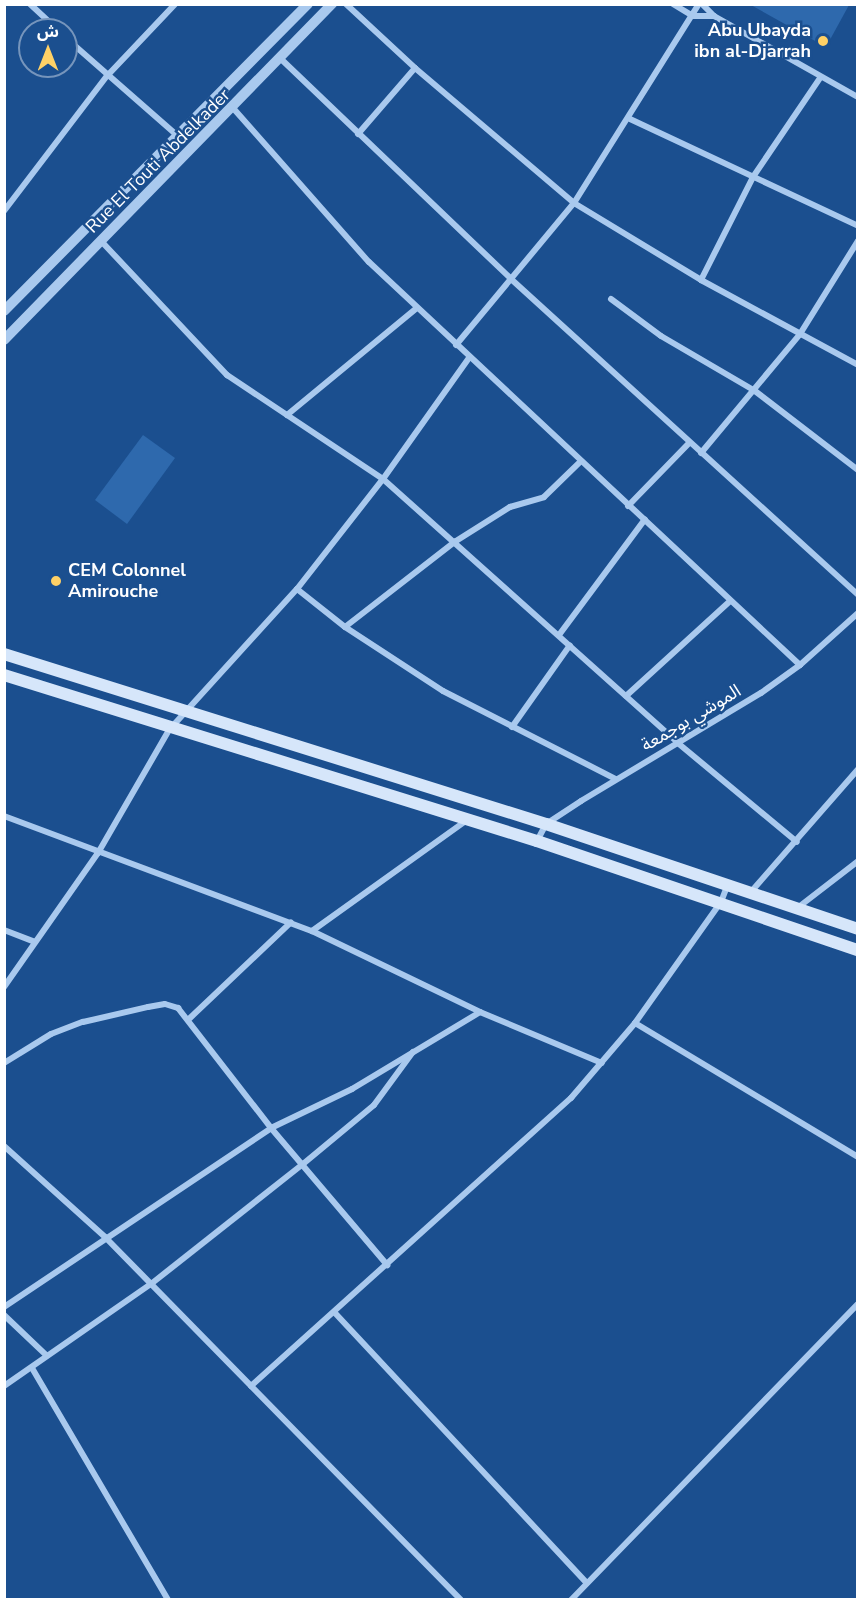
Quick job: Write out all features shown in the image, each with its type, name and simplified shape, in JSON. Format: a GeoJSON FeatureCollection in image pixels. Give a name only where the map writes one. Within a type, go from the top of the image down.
{"type":"FeatureCollection","features":[{"type":"Feature","properties":{"kind":"main road"},"geometry":{"type":"LineString","coordinates":[[4,654],[546,824],[858,929]]}},
{"type":"Feature","properties":{"kind":"main road"},"geometry":{"type":"LineString","coordinates":[[4,675],[169,730],[464,822],[537,841],[858,950]]}},
{"type":"Feature","properties":{"kind":"street"},"geometry":{"type":"LineString","coordinates":[[30,4],[45,18]]}},
{"type":"Feature","properties":{"kind":"street"},"geometry":{"type":"LineString","coordinates":[[4,211],[107,76],[175,4]]}},
{"type":"Feature","properties":{"kind":"street","name":"Rue El Touti Abdelkader"},"geometry":{"type":"LineString","coordinates":[[4,311],[308,4]]}},
{"type":"Feature","properties":{"kind":"street","name":"Rue El Touti Abdelkader"},"geometry":{"type":"LineString","coordinates":[[4,340],[281,60],[332,4]]}},
{"type":"Feature","properties":{"kind":"street"},"geometry":{"type":"LineString","coordinates":[[346,4],[414,69],[574,203],[702,280],[858,365]]}},
{"type":"Feature","properties":{"kind":"street"},"geometry":{"type":"LineString","coordinates":[[673,4],[693,16],[714,16]]}},
{"type":"Feature","properties":{"kind":"street"},"geometry":{"type":"LineString","coordinates":[[456,345],[574,203],[630,119],[701,4],[714,16],[820,78],[858,97]]}},
{"type":"Feature","properties":{"kind":"street"},"geometry":{"type":"LineString","coordinates":[[78,49],[178,136]]}},
{"type":"Feature","properties":{"kind":"street"},"geometry":{"type":"LineString","coordinates":[[281,60],[511,279],[858,595]]}},
{"type":"Feature","properties":{"kind":"street"},"geometry":{"type":"LineString","coordinates":[[358,135],[414,69]]}},
{"type":"Feature","properties":{"kind":"street"},"geometry":{"type":"LineString","coordinates":[[702,280],[753,177],[820,78]]}},
{"type":"Feature","properties":{"kind":"street"},"geometry":{"type":"LineString","coordinates":[[233,108],[369,262],[580,462],[645,519],[800,665]]}},
{"type":"Feature","properties":{"kind":"street"},"geometry":{"type":"LineString","coordinates":[[630,119],[858,226]]}},
{"type":"Feature","properties":{"kind":"street"},"geometry":{"type":"LineString","coordinates":[[701,453],[755,391],[800,334],[858,241]]}},
{"type":"Feature","properties":{"kind":"street"},"geometry":{"type":"LineString","coordinates":[[102,242],[227,375],[383,479],[679,744],[797,842]]}},
{"type":"Feature","properties":{"kind":"street"},"geometry":{"type":"LineString","coordinates":[[611,299],[661,336],[755,391],[858,470]]}},
{"type":"Feature","properties":{"kind":"street"},"geometry":{"type":"LineString","coordinates":[[287,415],[417,308]]}},
{"type":"Feature","properties":{"kind":"street"},"geometry":{"type":"LineString","coordinates":[[4,987],[98,853],[169,730],[297,590],[383,479],[469,358]]}},
{"type":"Feature","properties":{"kind":"street"},"geometry":{"type":"LineString","coordinates":[[628,506],[689,443]]}},
{"type":"Feature","properties":{"kind":"street"},"geometry":{"type":"LineString","coordinates":[[345,627],[456,542],[510,507],[544,497],[580,462]]}},
{"type":"Feature","properties":{"kind":"street"},"geometry":{"type":"LineString","coordinates":[[559,635],[645,519]]}},
{"type":"Feature","properties":{"kind":"street"},"geometry":{"type":"LineString","coordinates":[[297,590],[345,627],[443,691],[616,779]]}},
{"type":"Feature","properties":{"kind":"street"},"geometry":{"type":"LineString","coordinates":[[626,696],[730,600]]}},
{"type":"Feature","properties":{"kind":"street","name":"الموشي بوجمعة"},"geometry":{"type":"LineString","coordinates":[[537,841],[546,824],[616,779],[679,744],[800,665],[858,613]]}},
{"type":"Feature","properties":{"kind":"street"},"geometry":{"type":"LineString","coordinates":[[512,727],[570,645]]}},
{"type":"Feature","properties":{"kind":"street"},"geometry":{"type":"LineString","coordinates":[[750,893],[797,842],[858,769]]}},
{"type":"Feature","properties":{"kind":"street"},"geometry":{"type":"LineString","coordinates":[[4,816],[98,853],[291,922],[480,1012],[602,1063]]}},
{"type":"Feature","properties":{"kind":"street"},"geometry":{"type":"LineString","coordinates":[[312,931],[464,822]]}},
{"type":"Feature","properties":{"kind":"street"},"geometry":{"type":"LineString","coordinates":[[795,909],[858,861]]}},
{"type":"Feature","properties":{"kind":"street"},"geometry":{"type":"LineString","coordinates":[[251,1386],[335,1313],[571,1098],[635,1023],[721,902],[727,886]]}},
{"type":"Feature","properties":{"kind":"street"},"geometry":{"type":"LineString","coordinates":[[190,1018],[291,922]]}},
{"type":"Feature","properties":{"kind":"street"},"geometry":{"type":"LineString","coordinates":[[4,930],[35,942]]}},
{"type":"Feature","properties":{"kind":"street"},"geometry":{"type":"LineString","coordinates":[[4,1062],[51,1034],[105,1017],[165,1004],[178,1008],[190,1018],[271,1128],[387,1265]]}},
{"type":"Feature","properties":{"kind":"street"},"geometry":{"type":"LineString","coordinates":[[4,1307],[105,1237],[271,1128],[352,1089],[415,1048],[480,1012]]}},
{"type":"Feature","properties":{"kind":"street"},"geometry":{"type":"LineString","coordinates":[[635,1023],[858,1157]]}},
{"type":"Feature","properties":{"kind":"street"},"geometry":{"type":"LineString","coordinates":[[4,1386],[151,1284],[303,1164],[374,1105],[415,1048]]}},
{"type":"Feature","properties":{"kind":"street"},"geometry":{"type":"LineString","coordinates":[[4,1146],[105,1237],[461,1599]]}},
{"type":"Feature","properties":{"kind":"street"},"geometry":{"type":"LineString","coordinates":[[572,1599],[858,1304]]}},
{"type":"Feature","properties":{"kind":"street"},"geometry":{"type":"LineString","coordinates":[[335,1313],[587,1583]]}},
{"type":"Feature","properties":{"kind":"street"},"geometry":{"type":"LineString","coordinates":[[4,1315],[47,1356]]}},
{"type":"Feature","properties":{"kind":"street"},"geometry":{"type":"LineString","coordinates":[[32,1368],[168,1599]]}},
{"type":"Feature","properties":{"kind":"shaded area"},"geometry":{"type":"Polygon","coordinates":[[[751,5],[849,5],[826,47],[751,5]]]}},
{"type":"Feature","properties":{"kind":"shaded area"},"geometry":{"type":"Polygon","coordinates":[[[143,435],[175,458],[127,524],[95,500],[143,435]]]}},
{"type":"Feature","properties":{"kind":"place","name":"Abu Ubayda ibn al-Djarrah"},"geometry":{"type":"Point","coordinates":[823,41]}},
{"type":"Feature","properties":{"kind":"place","name":"CEM Colonnel Amirouche"},"geometry":{"type":"Point","coordinates":[56,581]}}]}
